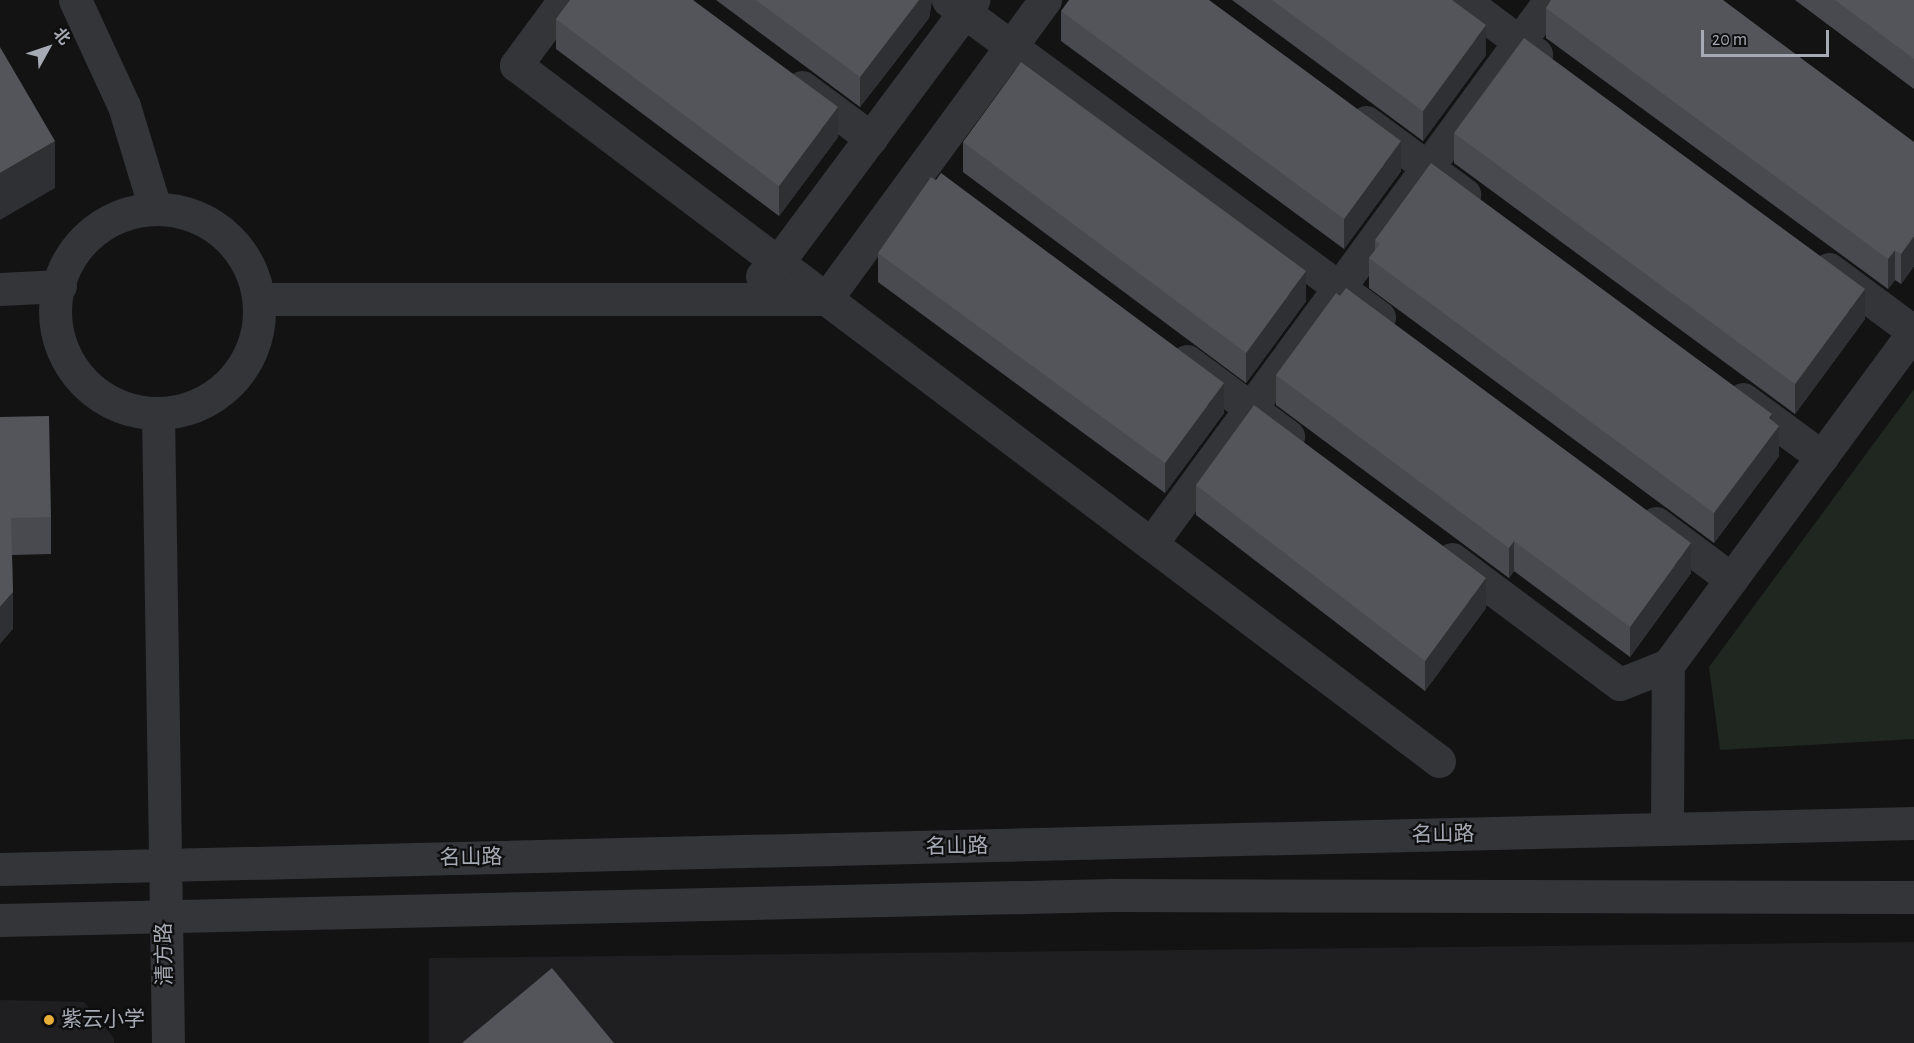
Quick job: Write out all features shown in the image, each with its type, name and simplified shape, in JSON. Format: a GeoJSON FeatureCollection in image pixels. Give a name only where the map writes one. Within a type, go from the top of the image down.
{"type":"FeatureCollection","features":[{"type":"Feature","properties":{"kind":"street"},"geometry":{"type":"LineString","coordinates":[[75,0],[124,106],[155,208]]}},
{"type":"Feature","properties":{"kind":"street"},"geometry":{"type":"LineString","coordinates":[[564,0],[516,65],[1439,761]]}},
{"type":"Feature","properties":{"kind":"street"},"geometry":{"type":"LineString","coordinates":[[826,298],[1045,0]]}},
{"type":"Feature","properties":{"kind":"street"},"geometry":{"type":"LineString","coordinates":[[1462,0],[1558,70]]}},
{"type":"Feature","properties":{"kind":"street"},"geometry":{"type":"LineString","coordinates":[[1151,544],[1550,0]]}},
{"type":"Feature","properties":{"kind":"street"},"geometry":{"type":"LineString","coordinates":[[735,298],[778,262],[871,138],[961,4],[1011,46],[1406,337]]}},
{"type":"Feature","properties":{"kind":"street"},"geometry":{"type":"LineString","coordinates":[[777,69],[871,138]]}},
{"type":"Feature","properties":{"kind":"street"},"geometry":{"type":"LineString","coordinates":[[1342,104],[1485,209]]}},
{"type":"Feature","properties":{"kind":"street"},"geometry":{"type":"LineString","coordinates":[[923,166],[951,187]]}},
{"type":"Feature","properties":{"kind":"street"},"geometry":{"type":"LineString","coordinates":[[155,208],[191,214],[222,231],[246,258],[260,299],[256,342],[235,379],[200,405],[158,414],[117,406],[83,382],[61,347],[54,306],[64,265],[90,233],[120,214],[155,208]]}},
{"type":"Feature","properties":{"kind":"street"},"geometry":{"type":"LineString","coordinates":[[1430,542],[1620,684],[1668,665],[1914,331],[1808,254]]}},
{"type":"Feature","properties":{"kind":"street"},"geometry":{"type":"LineString","coordinates":[[0,289],[60,286]]}},
{"type":"Feature","properties":{"kind":"street"},"geometry":{"type":"LineString","coordinates":[[260,299],[826,298]]}},
{"type":"Feature","properties":{"kind":"street"},"geometry":{"type":"LineString","coordinates":[[1163,344],[1317,458]]}},
{"type":"Feature","properties":{"kind":"street"},"geometry":{"type":"LineString","coordinates":[[1716,379],[1822,457]]}},
{"type":"Feature","properties":{"kind":"street","name":"清方路"},"geometry":{"type":"LineString","coordinates":[[158,414],[163,866],[168,1043]]}},
{"type":"Feature","properties":{"kind":"street"},"geometry":{"type":"LineString","coordinates":[[1636,508],[1731,579]]}},
{"type":"Feature","properties":{"kind":"street"},"geometry":{"type":"LineString","coordinates":[[1667,830],[1668,665]]}},
{"type":"Feature","properties":{"kind":"street","name":"名山路"},"geometry":{"type":"LineString","coordinates":[[0,869],[1914,824]]}},
{"type":"Feature","properties":{"kind":"street"},"geometry":{"type":"LineString","coordinates":[[0,920],[164,919],[1112,895],[1914,897]]}},
{"type":"Feature","properties":{"kind":"shaded area"},"geometry":{"type":"Polygon","coordinates":[[[1914,389],[1914,739],[1720,750],[1709,667],[1914,389]]]}},
{"type":"Feature","properties":{"kind":"shaded area"},"geometry":{"type":"Polygon","coordinates":[[[1914,942],[1914,1043],[429,1043],[429,958],[1914,942]]]}},
{"type":"Feature","properties":{"kind":"shaded area","name":"紫云小学"},"geometry":{"type":"Polygon","coordinates":[[[0,1000],[84,1002],[114,1038],[114,1043],[0,1043],[0,1000]]]}},
{"type":"Feature","properties":{"kind":"building"},"geometry":{"type":"Polygon","coordinates":[[[570,0],[693,0],[838,107],[779,186],[556,19],[570,0]]]}},
{"type":"Feature","properties":{"kind":"building"},"geometry":{"type":"Polygon","coordinates":[[[756,0],[919,0],[860,77],[756,0]]]}},
{"type":"Feature","properties":{"kind":"building"},"geometry":{"type":"Polygon","coordinates":[[[1069,0],[1209,0],[1401,141],[1344,219],[1061,11],[1069,0]]]}},
{"type":"Feature","properties":{"kind":"building"},"geometry":{"type":"Polygon","coordinates":[[[1272,0],[1452,0],[1486,25],[1423,111],[1272,0]]]}},
{"type":"Feature","properties":{"kind":"building"},"geometry":{"type":"Polygon","coordinates":[[[1551,0],[1723,0],[1914,142],[1914,236],[1901,254],[1895,250],[1888,259],[1546,8],[1551,0]]]}},
{"type":"Feature","properties":{"kind":"building"},"geometry":{"type":"Polygon","coordinates":[[[1835,0],[1914,0],[1914,59],[1835,0]]]}},
{"type":"Feature","properties":{"kind":"building"},"geometry":{"type":"Polygon","coordinates":[[[1524,38],[1865,289],[1795,384],[1454,133],[1524,38]]]}},
{"type":"Feature","properties":{"kind":"building"},"geometry":{"type":"Polygon","coordinates":[[[0,47],[55,141],[0,173],[0,47]]]}},
{"type":"Feature","properties":{"kind":"building"},"geometry":{"type":"Polygon","coordinates":[[[1021,62],[1306,271],[1246,353],[963,142],[1021,62]]]}},
{"type":"Feature","properties":{"kind":"building"},"geometry":{"type":"Polygon","coordinates":[[[1431,163],[1772,414],[1769,418],[1779,426],[1714,513],[1369,258],[1380,244],[1375,240],[1431,163]]]}},
{"type":"Feature","properties":{"kind":"building"},"geometry":{"type":"Polygon","coordinates":[[[941,173],[1224,383],[1165,463],[878,253],[931,177],[936,180],[941,173]]]}},
{"type":"Feature","properties":{"kind":"building"},"geometry":{"type":"Polygon","coordinates":[[[1346,288],[1691,543],[1630,627],[1514,541],[1509,548],[1276,375],[1336,293],[1340,296],[1346,288]]]}},
{"type":"Feature","properties":{"kind":"building"},"geometry":{"type":"Polygon","coordinates":[[[1254,405],[1486,578],[1425,661],[1196,485],[1254,405]]]}},
{"type":"Feature","properties":{"kind":"building"},"geometry":{"type":"Polygon","coordinates":[[[49,416],[51,517],[11,518],[13,592],[0,607],[0,417],[49,416]]]}},
{"type":"Feature","properties":{"kind":"building"},"geometry":{"type":"Polygon","coordinates":[[[552,968],[614,1043],[462,1043],[552,968]]]}},
{"type":"Feature","properties":{"kind":"place","name":"紫云小学"},"geometry":{"type":"Point","coordinates":[49,1020]}}]}
